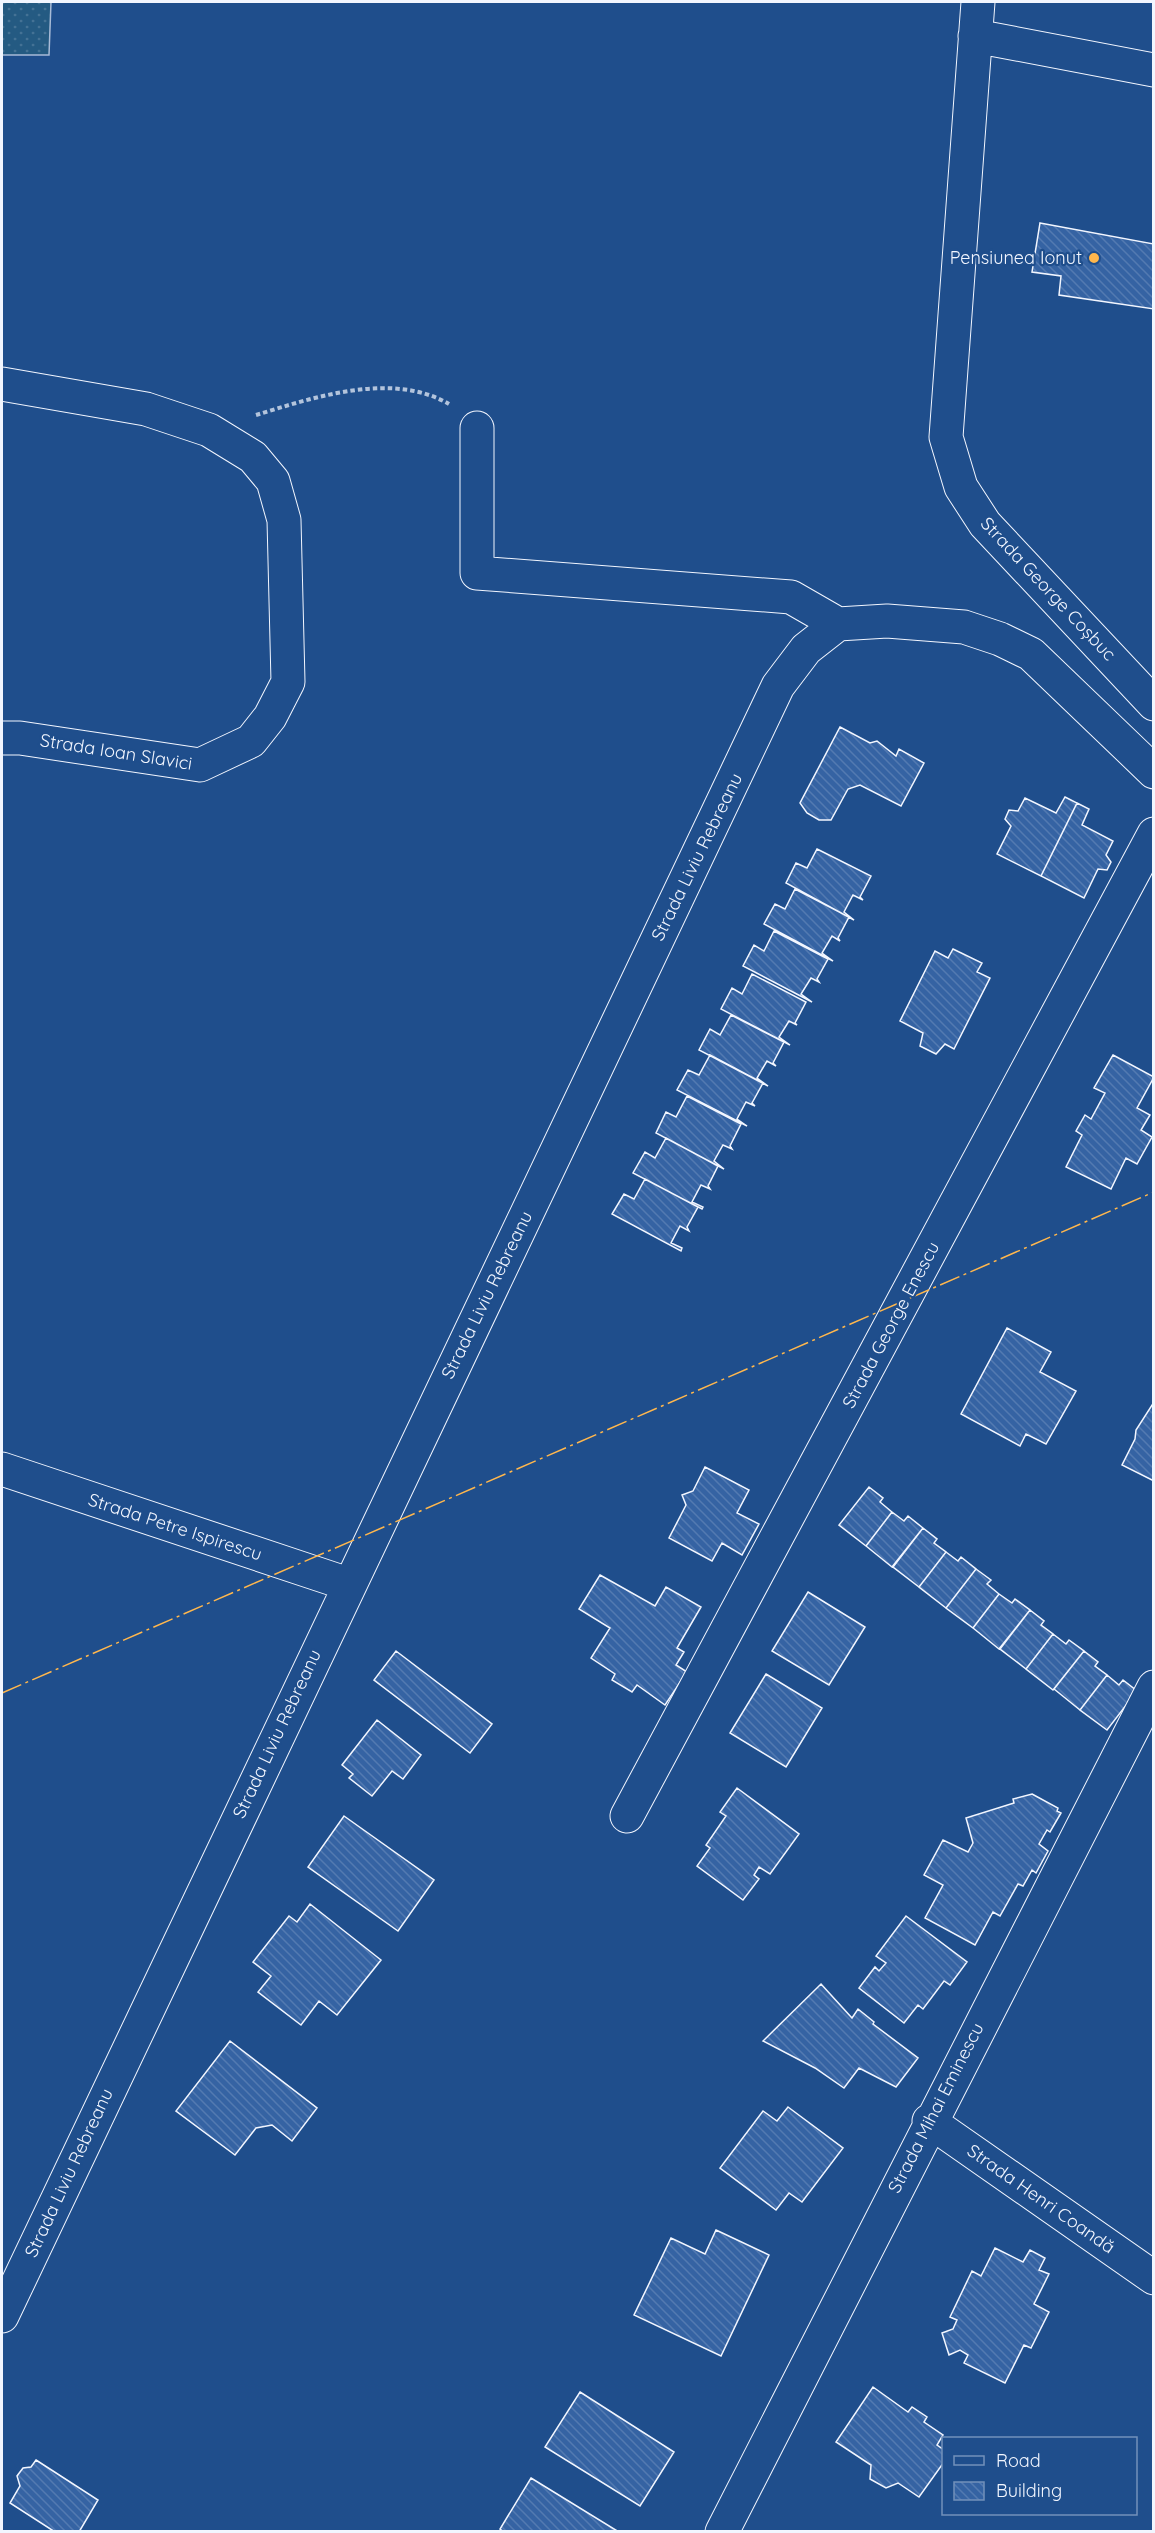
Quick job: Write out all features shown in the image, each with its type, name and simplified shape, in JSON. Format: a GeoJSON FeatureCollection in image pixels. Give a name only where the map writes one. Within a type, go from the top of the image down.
{"type":"FeatureCollection","features":[{"type":"Feature","properties":{"kind":"street","name":"Strada George Coșbuc"},"geometry":{"type":"LineString","coordinates":[[978,2],[946,438],[961,487],[985,524],[1154,704]]}},
{"type":"Feature","properties":{"kind":"street"},"geometry":{"type":"LineString","coordinates":[[975,36],[1154,70]]}},
{"type":"Feature","properties":{"kind":"street","name":"Strada Ioan Slavici"},"geometry":{"type":"LineString","coordinates":[[2,384],[146,409],[209,430],[253,457],[273,482],[284,520],[288,682],[270,717],[251,741],[200,765],[20,738],[2,738]]}},
{"type":"Feature","properties":{"kind":"street","name":"Strada Ioan Slavici"},"geometry":{"type":"LineString","coordinates":[[2,408],[54,393]]}},
{"type":"Feature","properties":{"kind":"street"},"geometry":{"type":"LineString","coordinates":[[477,428],[477,573],[791,597],[838,624],[887,621],[964,627],[1000,639],[1031,654],[1154,772]]}},
{"type":"Feature","properties":{"kind":"street","name":"Strada Liviu Rebreanu"},"geometry":{"type":"LineString","coordinates":[[2,2316],[348,1584],[778,686],[806,650],[838,624]]}},
{"type":"Feature","properties":{"kind":"street","name":"Strada George Enescu"},"geometry":{"type":"LineString","coordinates":[[627,1816],[1154,834]]}},
{"type":"Feature","properties":{"kind":"street","name":"Strada Petre Ispirescu"},"geometry":{"type":"LineString","coordinates":[[2,1469],[348,1584]]}},
{"type":"Feature","properties":{"kind":"street","name":"Strada Mihai Eminescu"},"geometry":{"type":"LineString","coordinates":[[722,2532],[929,2121],[1154,1687]]}},
{"type":"Feature","properties":{"kind":"street","name":"Strada Henri Coandă"},"geometry":{"type":"LineString","coordinates":[[929,2121],[1154,2278]]}},
{"type":"Feature","properties":{"kind":"path"},"geometry":{"type":"LineString","coordinates":[[209,430],[287,405],[373,387],[431,394],[461,411],[477,428]]}},
{"type":"Feature","properties":{"kind":"shaded area"},"geometry":{"type":"Polygon","coordinates":[[[2,2],[51,2],[49,55],[2,55],[2,2]]]}},
{"type":"Feature","properties":{"kind":"building","name":"Pensiunea Ionut"},"geometry":{"type":"Polygon","coordinates":[[[1040,223],[1154,244],[1154,309],[1059,295],[1061,276],[1032,272],[1040,223]]]}},
{"type":"Feature","properties":{"kind":"building"},"geometry":{"type":"Polygon","coordinates":[[[840,727],[870,743],[877,741],[896,756],[899,749],[924,763],[901,806],[860,785],[848,789],[831,820],[819,820],[807,813],[800,803],[840,727]]]}},
{"type":"Feature","properties":{"kind":"building"},"geometry":{"type":"Polygon","coordinates":[[[1065,797],[1077,803],[1041,876],[997,854],[1011,826],[1005,819],[1009,810],[1018,811],[1025,798],[1056,813],[1065,797]]]}},
{"type":"Feature","properties":{"kind":"building"},"geometry":{"type":"Polygon","coordinates":[[[1077,803],[1089,809],[1082,825],[1113,841],[1106,855],[1111,862],[1107,870],[1098,869],[1084,898],[1041,876],[1077,803]]]}},
{"type":"Feature","properties":{"kind":"building"},"geometry":{"type":"Polygon","coordinates":[[[817,849],[871,876],[860,897],[863,900],[853,895],[844,912],[854,920],[786,883],[796,863],[807,868],[817,849]]]}},
{"type":"Feature","properties":{"kind":"building"},"geometry":{"type":"Polygon","coordinates":[[[795,889],[849,917],[838,938],[840,941],[832,936],[822,953],[833,961],[764,924],[775,904],[785,909],[795,889]]]}},
{"type":"Feature","properties":{"kind":"building"},"geometry":{"type":"Polygon","coordinates":[[[774,931],[828,959],[817,979],[819,982],[811,978],[801,994],[812,1002],[743,966],[754,945],[764,951],[774,931]]]}},
{"type":"Feature","properties":{"kind":"building"},"geometry":{"type":"Polygon","coordinates":[[[953,949],[982,963],[977,972],[990,978],[954,1049],[945,1044],[936,1054],[920,1046],[923,1033],[900,1021],[935,951],[948,958],[953,949]]]}},
{"type":"Feature","properties":{"kind":"building"},"geometry":{"type":"Polygon","coordinates":[[[752,974],[806,1002],[795,1023],[797,1025],[789,1021],[779,1037],[790,1045],[721,1009],[732,988],[742,994],[752,974]]]}},
{"type":"Feature","properties":{"kind":"building"},"geometry":{"type":"Polygon","coordinates":[[[731,1015],[784,1042],[773,1063],[776,1066],[767,1061],[757,1078],[768,1086],[699,1050],[710,1029],[720,1035],[731,1015]]]}},
{"type":"Feature","properties":{"kind":"building"},"geometry":{"type":"Polygon","coordinates":[[[710,1055],[763,1083],[752,1103],[755,1106],[746,1102],[737,1119],[747,1126],[677,1090],[688,1070],[699,1075],[710,1055]]]}},
{"type":"Feature","properties":{"kind":"building"},"geometry":{"type":"Polygon","coordinates":[[[1113,1055],[1154,1077],[1137,1108],[1150,1115],[1141,1130],[1152,1137],[1137,1164],[1126,1158],[1111,1189],[1066,1167],[1082,1135],[1076,1131],[1085,1115],[1091,1119],[1105,1093],[1094,1088],[1113,1055]]]}},
{"type":"Feature","properties":{"kind":"building"},"geometry":{"type":"Polygon","coordinates":[[[687,1096],[741,1124],[730,1146],[732,1149],[723,1145],[714,1161],[724,1169],[656,1133],[666,1112],[676,1117],[687,1096]]]}},
{"type":"Feature","properties":{"kind":"building"},"geometry":{"type":"Polygon","coordinates":[[[666,1138],[718,1166],[708,1186],[710,1189],[701,1185],[692,1202],[703,1207],[702,1209],[633,1173],[645,1152],[655,1158],[666,1138]]]}},
{"type":"Feature","properties":{"kind":"building"},"geometry":{"type":"Polygon","coordinates":[[[645,1179],[698,1207],[687,1227],[689,1231],[680,1226],[671,1243],[682,1248],[681,1251],[612,1214],[624,1194],[634,1199],[645,1179]]]}},
{"type":"Feature","properties":{"kind":"building"},"geometry":{"type":"Polygon","coordinates":[[[1007,1328],[1051,1352],[1040,1372],[1076,1391],[1046,1444],[1026,1434],[1020,1446],[961,1414],[1007,1328]]]}},
{"type":"Feature","properties":{"kind":"building"},"geometry":{"type":"Polygon","coordinates":[[[1154,1402],[1154,1481],[1122,1465],[1135,1439],[1136,1430],[1154,1402]]]}},
{"type":"Feature","properties":{"kind":"building"},"geometry":{"type":"Polygon","coordinates":[[[705,1467],[749,1490],[737,1513],[759,1524],[742,1555],[722,1543],[712,1561],[669,1538],[686,1505],[682,1495],[693,1491],[705,1467]]]}},
{"type":"Feature","properties":{"kind":"building"},"geometry":{"type":"Polygon","coordinates":[[[869,1487],[883,1498],[880,1502],[892,1512],[866,1546],[839,1525],[869,1487]]]}},
{"type":"Feature","properties":{"kind":"building"},"geometry":{"type":"Polygon","coordinates":[[[892,1512],[904,1521],[908,1516],[923,1528],[892,1567],[866,1546],[892,1512]]]}},
{"type":"Feature","properties":{"kind":"building"},"geometry":{"type":"Polygon","coordinates":[[[923,1528],[937,1539],[934,1543],[946,1552],[919,1587],[893,1567],[923,1528]]]}},
{"type":"Feature","properties":{"kind":"building"},"geometry":{"type":"Polygon","coordinates":[[[946,1552],[958,1561],[961,1557],[976,1569],[946,1608],[919,1587],[946,1552]]]}},
{"type":"Feature","properties":{"kind":"building"},"geometry":{"type":"Polygon","coordinates":[[[976,1569],[991,1580],[987,1584],[999,1594],[973,1628],[946,1608],[976,1569]]]}},
{"type":"Feature","properties":{"kind":"building"},"geometry":{"type":"Polygon","coordinates":[[[600,1575],[655,1606],[666,1587],[701,1607],[677,1648],[684,1652],[676,1665],[687,1672],[665,1705],[637,1685],[632,1692],[612,1680],[615,1674],[591,1658],[610,1628],[579,1609],[600,1575]]]}},
{"type":"Feature","properties":{"kind":"building"},"geometry":{"type":"Polygon","coordinates":[[[808,1592],[865,1627],[829,1685],[772,1651],[808,1592]]]}},
{"type":"Feature","properties":{"kind":"building"},"geometry":{"type":"Polygon","coordinates":[[[999,1594],[1012,1603],[1015,1599],[1030,1610],[999,1649],[973,1628],[999,1594]]]}},
{"type":"Feature","properties":{"kind":"building"},"geometry":{"type":"Polygon","coordinates":[[[1030,1610],[1044,1621],[1041,1625],[1053,1634],[1026,1669],[1000,1649],[1030,1610]]]}},
{"type":"Feature","properties":{"kind":"building"},"geometry":{"type":"Polygon","coordinates":[[[1053,1634],[1066,1644],[1069,1640],[1084,1651],[1053,1690],[1026,1669],[1053,1634]]]}},
{"type":"Feature","properties":{"kind":"building"},"geometry":{"type":"Polygon","coordinates":[[[396,1651],[492,1724],[470,1753],[374,1680],[396,1651]]]}},
{"type":"Feature","properties":{"kind":"building"},"geometry":{"type":"Polygon","coordinates":[[[1084,1651],[1098,1662],[1095,1666],[1107,1675],[1080,1710],[1054,1689],[1084,1651]]]}},
{"type":"Feature","properties":{"kind":"building"},"geometry":{"type":"Polygon","coordinates":[[[766,1674],[822,1708],[786,1767],[730,1733],[766,1674]]]}},
{"type":"Feature","properties":{"kind":"building"},"geometry":{"type":"Polygon","coordinates":[[[1107,1675],[1119,1685],[1123,1680],[1137,1691],[1107,1730],[1080,1710],[1107,1675]]]}},
{"type":"Feature","properties":{"kind":"building"},"geometry":{"type":"Polygon","coordinates":[[[377,1720],[421,1755],[403,1779],[392,1771],[372,1796],[349,1778],[353,1774],[342,1765],[377,1720]]]}},
{"type":"Feature","properties":{"kind":"building"},"geometry":{"type":"Polygon","coordinates":[[[737,1788],[799,1834],[770,1874],[759,1867],[754,1875],[759,1879],[743,1900],[697,1866],[710,1848],[706,1845],[726,1816],[720,1812],[737,1788]]]}},
{"type":"Feature","properties":{"kind":"building"},"geometry":{"type":"Polygon","coordinates":[[[1032,1794],[1058,1808],[1057,1811],[1061,1813],[1050,1832],[1047,1830],[1039,1844],[1048,1851],[1036,1873],[1032,1870],[1023,1886],[1018,1884],[1000,1916],[993,1912],[975,1945],[925,1918],[943,1885],[924,1875],[943,1840],[968,1852],[973,1843],[966,1818],[1014,1803],[1013,1799],[1032,1794]]]}},
{"type":"Feature","properties":{"kind":"building"},"geometry":{"type":"Polygon","coordinates":[[[344,1816],[434,1880],[398,1931],[308,1867],[344,1816]]]}},
{"type":"Feature","properties":{"kind":"building"},"geometry":{"type":"Polygon","coordinates":[[[310,1904],[381,1960],[337,2015],[319,2001],[301,2025],[258,1992],[271,1976],[253,1962],[289,1916],[297,1922],[310,1904]]]}},
{"type":"Feature","properties":{"kind":"building"},"geometry":{"type":"Polygon","coordinates":[[[906,1916],[967,1962],[950,1985],[944,1981],[923,2009],[918,2005],[904,2023],[859,1988],[875,1967],[879,1971],[886,1963],[876,1956],[906,1916]]]}},
{"type":"Feature","properties":{"kind":"building"},"geometry":{"type":"Polygon","coordinates":[[[821,1984],[852,2018],[858,2009],[874,2022],[873,2024],[918,2058],[896,2087],[859,2068],[844,2088],[815,2068],[763,2041],[821,1984]]]}},
{"type":"Feature","properties":{"kind":"building"},"geometry":{"type":"Polygon","coordinates":[[[230,2041],[317,2108],[292,2141],[272,2125],[256,2128],[235,2155],[176,2111],[230,2041]]]}},
{"type":"Feature","properties":{"kind":"building"},"geometry":{"type":"Polygon","coordinates":[[[788,2107],[843,2148],[802,2202],[789,2193],[776,2210],[720,2168],[763,2111],[777,2121],[788,2107]]]}},
{"type":"Feature","properties":{"kind":"building"},"geometry":{"type":"Polygon","coordinates":[[[716,2230],[769,2255],[721,2356],[634,2315],[671,2238],[705,2254],[716,2230]]]}},
{"type":"Feature","properties":{"kind":"building"},"geometry":{"type":"Polygon","coordinates":[[[995,2248],[1023,2262],[1030,2250],[1045,2258],[1039,2270],[1049,2274],[1034,2304],[1049,2312],[1031,2348],[1024,2345],[1005,2383],[964,2363],[968,2355],[960,2350],[949,2355],[942,2333],[953,2329],[957,2320],[950,2317],[972,2271],[981,2276],[995,2248]]]}},
{"type":"Feature","properties":{"kind":"building"},"geometry":{"type":"Polygon","coordinates":[[[873,2387],[908,2412],[912,2407],[927,2417],[924,2422],[943,2435],[937,2445],[942,2449],[942,2465],[919,2497],[898,2483],[886,2488],[870,2479],[871,2465],[836,2442],[873,2387]]]}},
{"type":"Feature","properties":{"kind":"building"},"geometry":{"type":"Polygon","coordinates":[[[580,2392],[674,2452],[640,2506],[545,2447],[580,2392]]]}},
{"type":"Feature","properties":{"kind":"building"},"geometry":{"type":"Polygon","coordinates":[[[36,2460],[98,2500],[79,2532],[55,2532],[10,2503],[20,2486],[17,2476],[23,2468],[31,2467],[36,2460]]]}},
{"type":"Feature","properties":{"kind":"building"},"geometry":{"type":"Polygon","coordinates":[[[531,2478],[619,2532],[504,2532],[500,2529],[531,2478]]]}},
{"type":"Feature","properties":{"kind":"power"},"geometry":{"type":"LineString","coordinates":[[2,1693],[1154,1192]]}},
{"type":"Feature","properties":{"kind":"place","name":"Pensiunea Ionut"},"geometry":{"type":"Point","coordinates":[1094,258]}}]}
